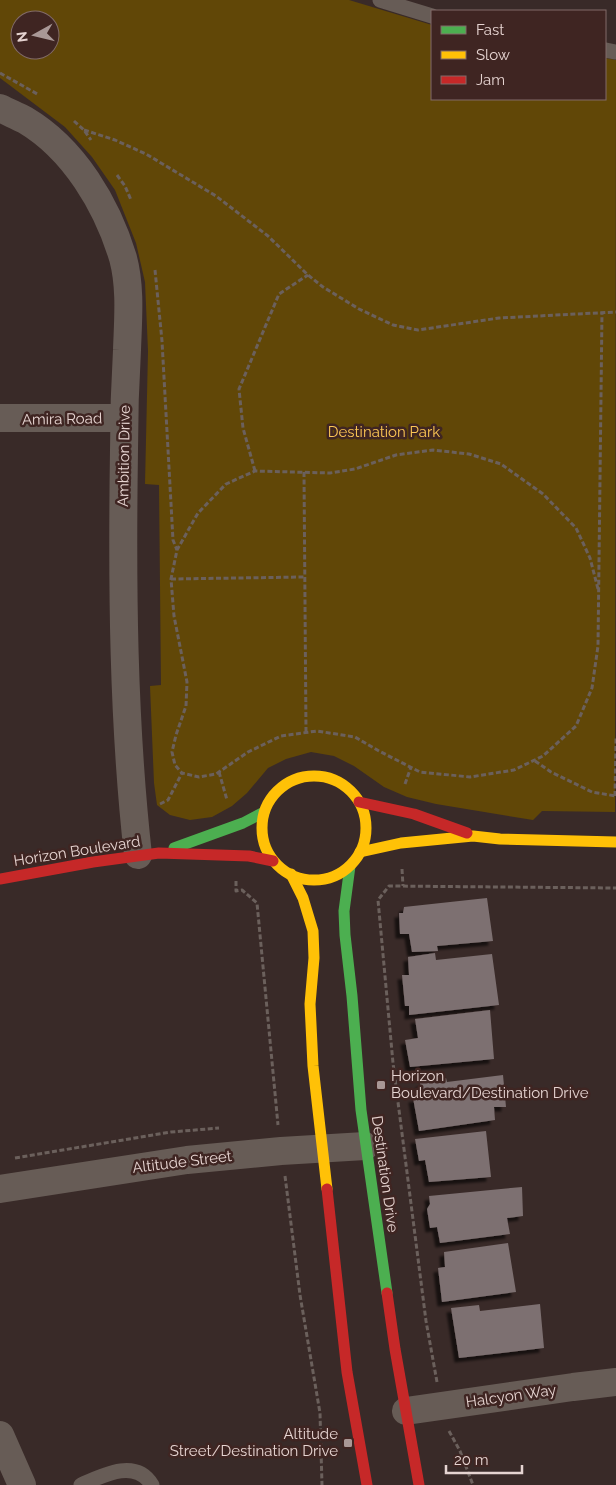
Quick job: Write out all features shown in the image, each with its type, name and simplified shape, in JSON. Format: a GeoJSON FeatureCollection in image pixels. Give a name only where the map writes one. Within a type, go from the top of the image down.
{"type":"FeatureCollection","features":[{"type":"Feature","properties":{"kind":"street","name":"Ambition Drive"},"geometry":{"type":"LineString","coordinates":[[0,108],[26,121],[50,139],[73,164],[105,211],[124,261],[128,288],[124,418],[123,627],[130,768],[148,854]]}},
{"type":"Feature","properties":{"kind":"street","name":"Amira Road"},"geometry":{"type":"LineString","coordinates":[[0,418],[124,418]]}},
{"type":"Feature","properties":{"kind":"street"},"geometry":{"type":"LineString","coordinates":[[317,776],[334,780],[348,789],[359,802],[365,818],[365,835],[360,852],[350,866],[336,876],[319,880],[302,879],[279,867],[268,852],[263,837],[262,822],[264,812],[272,797],[285,785],[300,778],[317,776]]}},
{"type":"Feature","properties":{"kind":"street"},"geometry":{"type":"LineString","coordinates":[[359,802],[404,811],[437,821],[473,836]]}},
{"type":"Feature","properties":{"kind":"street","name":"Horizon Boulevard"},"geometry":{"type":"LineString","coordinates":[[0,879],[148,854],[243,823],[264,812]]}},
{"type":"Feature","properties":{"kind":"street"},"geometry":{"type":"LineString","coordinates":[[360,852],[401,842],[473,836],[500,839],[616,842]]}},
{"type":"Feature","properties":{"kind":"street","name":"Horizon Boulevard"},"geometry":{"type":"LineString","coordinates":[[148,854],[249,856],[273,860]]}},
{"type":"Feature","properties":{"kind":"street","name":"Destination Drive"},"geometry":{"type":"LineString","coordinates":[[350,866],[344,911],[345,934],[366,1146],[395,1349],[419,1485]]}},
{"type":"Feature","properties":{"kind":"street"},"geometry":{"type":"LineString","coordinates":[[292,874],[303,898],[313,931],[314,958],[310,1004],[312,1066],[347,1372],[367,1485]]}},
{"type":"Feature","properties":{"kind":"street","name":"Altitude Street"},"geometry":{"type":"LineString","coordinates":[[0,1189],[187,1160],[366,1146]]}},
{"type":"Feature","properties":{"kind":"street","name":"Halcyon Way"},"geometry":{"type":"LineString","coordinates":[[406,1412],[616,1382]]}},
{"type":"Feature","properties":{"kind":"street"},"geometry":{"type":"LineString","coordinates":[[0,1436],[22,1485]]}},
{"type":"Feature","properties":{"kind":"street"},"geometry":{"type":"LineString","coordinates":[[415,1461],[425,1485]]}},
{"type":"Feature","properties":{"kind":"lane"},"geometry":{"type":"LineString","coordinates":[[380,0],[431,16]]}},
{"type":"Feature","properties":{"kind":"lane"},"geometry":{"type":"LineString","coordinates":[[81,1485],[108,1473],[135,1471],[144,1475],[152,1485]]}},
{"type":"Feature","properties":{"kind":"path"},"geometry":{"type":"LineString","coordinates":[[84,130],[115,140],[146,154],[216,196],[268,236],[323,287],[359,309],[393,325],[418,330],[499,318],[616,312]]}},
{"type":"Feature","properties":{"kind":"path"},"geometry":{"type":"LineString","coordinates":[[255,471],[243,428],[240,389],[279,294],[308,275]]}},
{"type":"Feature","properties":{"kind":"path"},"geometry":{"type":"LineString","coordinates":[[598,588],[590,558],[576,528],[543,494],[501,464],[469,454],[432,450],[396,455],[355,469],[330,473],[255,471],[226,484],[198,513],[177,550],[171,579],[174,616],[187,682],[186,706],[172,752],[175,765],[182,773],[200,777],[219,772],[248,752],[280,736],[317,731],[355,736],[420,772],[470,777],[514,770],[543,756],[576,726],[592,688],[598,646],[602,312]]}},
{"type":"Feature","properties":{"kind":"path"},"geometry":{"type":"LineString","coordinates":[[304,472],[306,732]]}},
{"type":"Feature","properties":{"kind":"path"},"geometry":{"type":"LineString","coordinates":[[171,579],[304,577]]}},
{"type":"Feature","properties":{"kind":"path"},"geometry":{"type":"LineString","coordinates":[[534,760],[551,772],[592,792],[615,796],[616,738]]}},
{"type":"Feature","properties":{"kind":"path"},"geometry":{"type":"LineString","coordinates":[[219,772],[229,807]]}},
{"type":"Feature","properties":{"kind":"path"},"geometry":{"type":"LineString","coordinates":[[154,806],[168,800],[182,773]]}},
{"type":"Feature","properties":{"kind":"path"},"geometry":{"type":"LineString","coordinates":[[437,1384],[425,1312],[393,1063],[378,900],[388,886],[616,888]]}},
{"type":"Feature","properties":{"kind":"path"},"geometry":{"type":"LineString","coordinates":[[236,891],[242,890],[257,903],[279,1130]]}},
{"type":"Feature","properties":{"kind":"path"},"geometry":{"type":"LineString","coordinates":[[284,1172],[300,1294],[320,1414],[322,1485]]}},
{"type":"Feature","properties":{"kind":"path"},"geometry":{"type":"LineString","coordinates":[[447,1426],[460,1451],[473,1485]]}},
{"type":"Feature","properties":{"kind":"green space","name":"Destination Park"},"geometry":{"type":"Polygon","coordinates":[[[0,0],[349,0],[431,25],[431,100],[606,100],[606,58],[616,60],[615,812],[542,811],[533,820],[436,804],[407,797],[384,787],[354,766],[334,756],[311,752],[286,759],[268,768],[247,793],[232,806],[212,817],[190,820],[170,815],[157,805],[154,783],[150,686],[161,685],[159,485],[145,484],[148,351],[145,282],[136,243],[115,190],[92,157],[65,127],[0,78],[0,0]]]}},
{"type":"Feature","properties":{"kind":"building"},"geometry":{"type":"Polygon","coordinates":[[[487,898],[493,941],[437,946],[438,951],[412,952],[409,934],[400,934],[399,913],[403,913],[404,907],[487,898]]]}},
{"type":"Feature","properties":{"kind":"building"},"geometry":{"type":"Polygon","coordinates":[[[435,953],[436,960],[492,954],[499,1005],[409,1015],[409,1006],[405,1006],[402,975],[409,975],[408,957],[435,953]]]}},
{"type":"Feature","properties":{"kind":"building"},"geometry":{"type":"Polygon","coordinates":[[[490,1010],[494,1059],[410,1067],[405,1040],[418,1038],[415,1019],[490,1010]]]}},
{"type":"Feature","properties":{"kind":"building"},"geometry":{"type":"Polygon","coordinates":[[[503,1075],[506,1107],[494,1107],[495,1120],[419,1131],[413,1098],[422,1097],[420,1083],[446,1078],[447,1082],[503,1075]]]}},
{"type":"Feature","properties":{"kind":"building"},"geometry":{"type":"Polygon","coordinates":[[[486,1131],[491,1177],[429,1182],[425,1160],[419,1161],[415,1139],[486,1131]]]}},
{"type":"Feature","properties":{"kind":"building"},"geometry":{"type":"Polygon","coordinates":[[[522,1187],[523,1216],[507,1218],[510,1234],[440,1243],[437,1227],[430,1228],[427,1209],[430,1204],[429,1196],[522,1187]]]}},
{"type":"Feature","properties":{"kind":"building"},"geometry":{"type":"Polygon","coordinates":[[[508,1243],[516,1292],[442,1302],[438,1268],[445,1267],[444,1252],[508,1243]]]}},
{"type":"Feature","properties":{"kind":"building"},"geometry":{"type":"Polygon","coordinates":[[[540,1304],[544,1348],[459,1358],[451,1308],[479,1305],[480,1311],[540,1304]]]}},
{"type":"Feature","properties":{"kind":"traffic: fast"},"geometry":{"type":"LineString","coordinates":[[174,848],[243,823],[264,812]]}},
{"type":"Feature","properties":{"kind":"traffic: fast"},"geometry":{"type":"LineString","coordinates":[[350,866],[344,911],[345,935],[361,1110],[387,1293]]}},
{"type":"Feature","properties":{"kind":"traffic: slow"},"geometry":{"type":"LineString","coordinates":[[314,776],[334,780],[343,785],[357,799],[362,808],[366,828],[362,848],[357,857],[343,871],[334,876],[314,880],[294,876],[285,871],[271,857],[266,848],[262,828],[266,808],[271,799],[285,785],[294,780],[314,776]]}},
{"type":"Feature","properties":{"kind":"traffic: slow"},"geometry":{"type":"LineString","coordinates":[[360,852],[401,843],[473,836],[500,839],[616,842]]}},
{"type":"Feature","properties":{"kind":"traffic: slow"},"geometry":{"type":"LineString","coordinates":[[291,874],[303,898],[313,931],[314,958],[310,1004],[313,1066],[327,1189]]}},
{"type":"Feature","properties":{"kind":"traffic: jam"},"geometry":{"type":"LineString","coordinates":[[359,802],[414,814],[467,833]]}},
{"type":"Feature","properties":{"kind":"traffic: jam"},"geometry":{"type":"LineString","coordinates":[[0,879],[93,862],[159,853],[249,856],[273,861]]}},
{"type":"Feature","properties":{"kind":"traffic: jam"},"geometry":{"type":"LineString","coordinates":[[327,1189],[347,1372],[367,1485]]}},
{"type":"Feature","properties":{"kind":"traffic: jam"},"geometry":{"type":"LineString","coordinates":[[387,1293],[419,1485]]}},
{"type":"Feature","properties":{"kind":"place","name":"Horizon Boulevard/Destination Drive"},"geometry":{"type":"Point","coordinates":[381,1085]}},
{"type":"Feature","properties":{"kind":"place","name":"Altitude Street/Destination Drive"},"geometry":{"type":"Point","coordinates":[348,1443]}}]}
